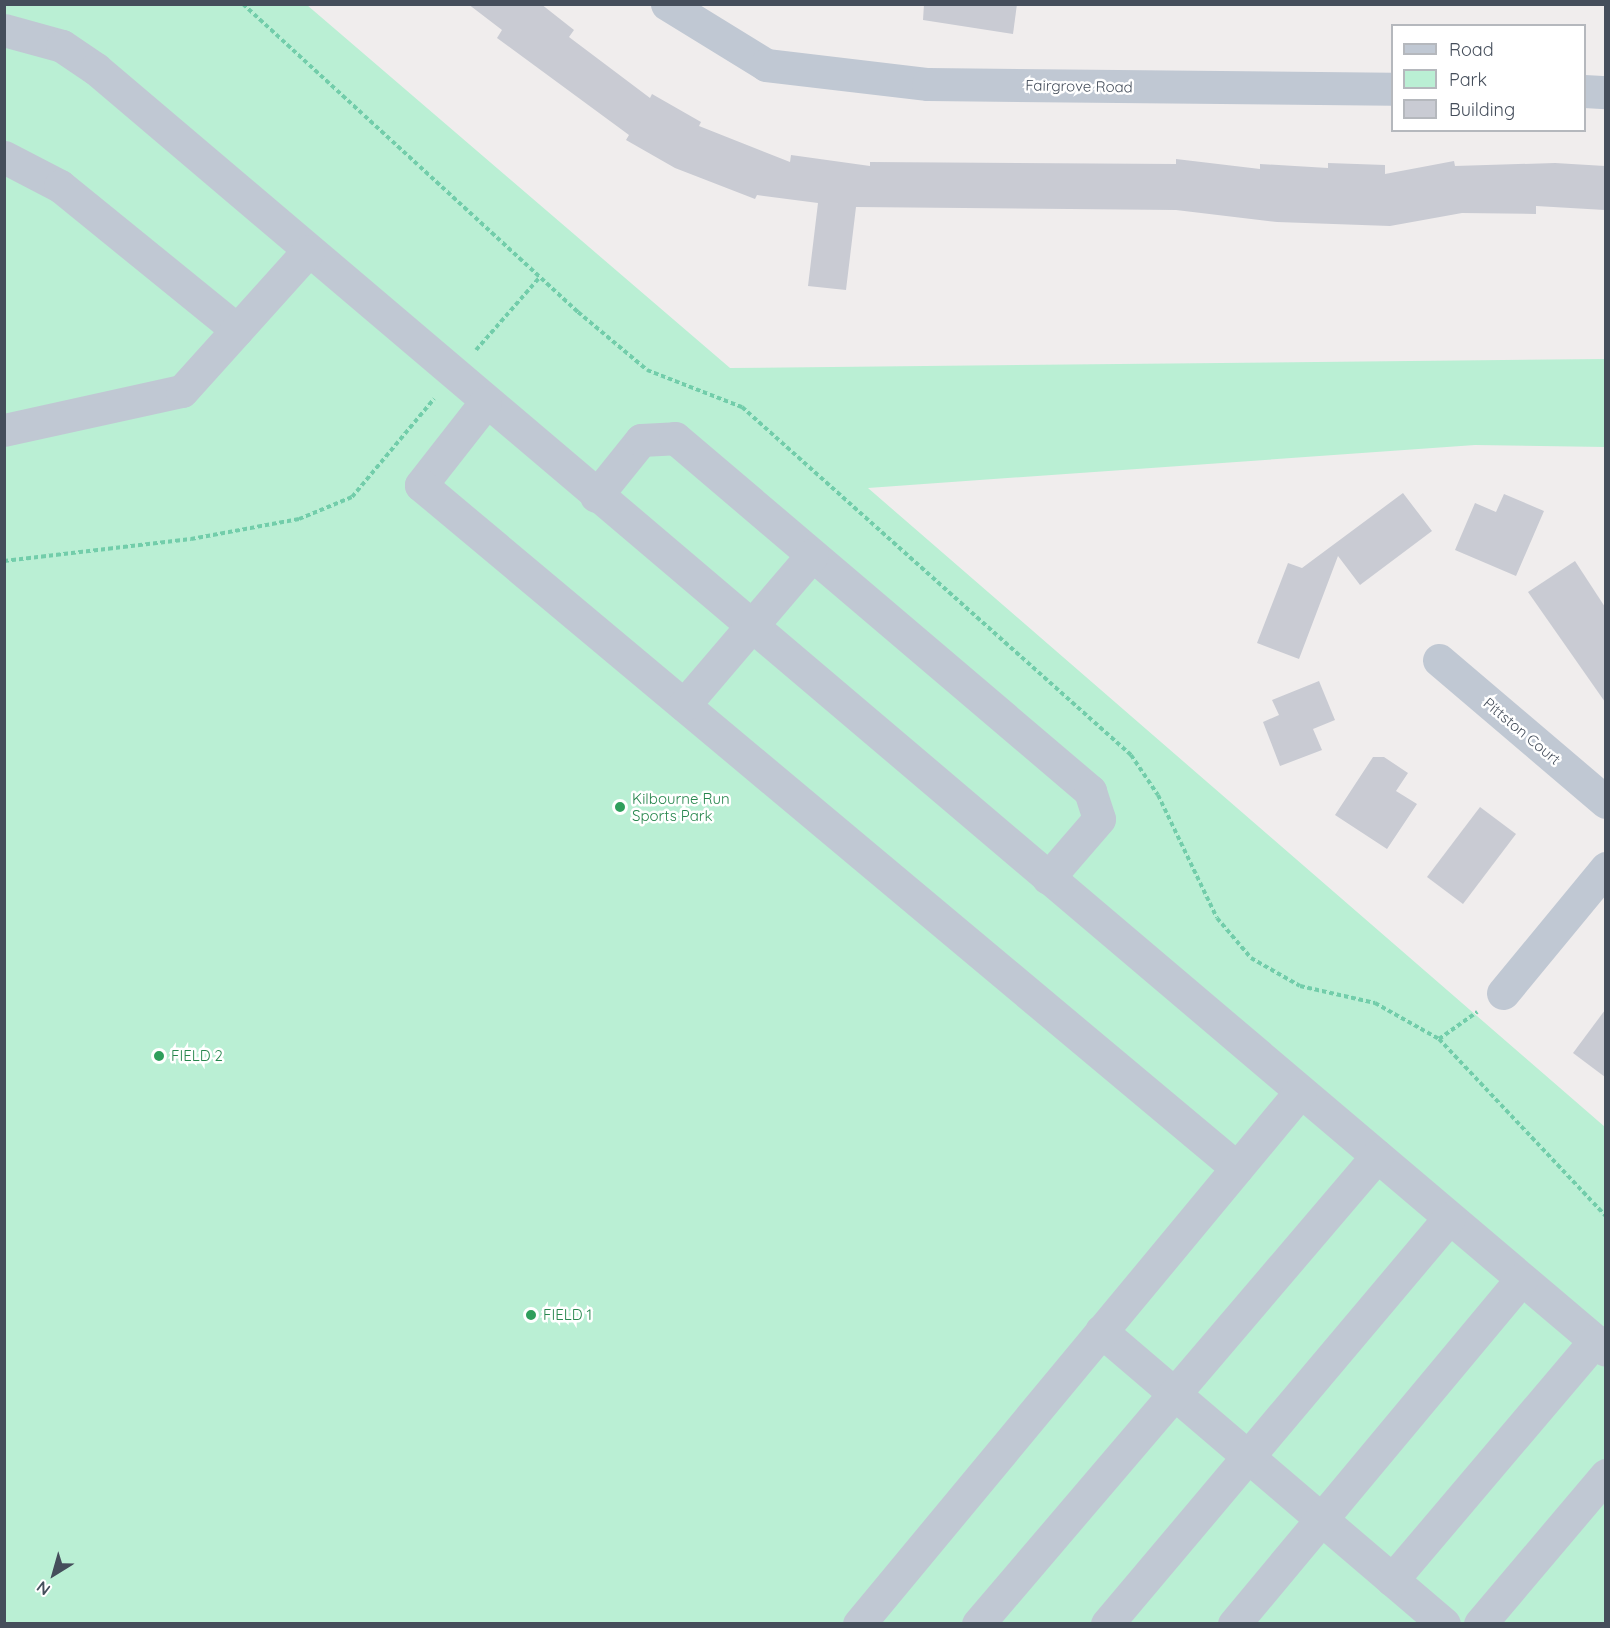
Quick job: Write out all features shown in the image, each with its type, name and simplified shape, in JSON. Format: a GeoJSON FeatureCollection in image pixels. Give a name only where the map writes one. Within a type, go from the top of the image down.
{"type":"FeatureCollection","features":[{"type":"Feature","properties":{"kind":"street","name":"Fairgrove Road"},"geometry":{"type":"LineString","coordinates":[[667,4],[766,64],[928,84],[1391,89]]}},
{"type":"Feature","properties":{"kind":"street"},"geometry":{"type":"LineString","coordinates":[[4,30],[62,46],[96,69],[485,403],[1600,1346],[1392,1580]]}},
{"type":"Feature","properties":{"kind":"street"},"geometry":{"type":"LineString","coordinates":[[1586,91],[1605,92]]}},
{"type":"Feature","properties":{"kind":"street"},"geometry":{"type":"LineString","coordinates":[[4,157],[60,186],[237,330]]}},
{"type":"Feature","properties":{"kind":"street"},"geometry":{"type":"LineString","coordinates":[[4,430],[182,391],[308,251]]}},
{"type":"Feature","properties":{"kind":"street"},"geometry":{"type":"LineString","coordinates":[[485,403],[421,485],[1237,1168]]}},
{"type":"Feature","properties":{"kind":"street"},"geometry":{"type":"LineString","coordinates":[[596,496],[641,440],[675,438],[1090,791],[1099,819],[1048,878]]}},
{"type":"Feature","properties":{"kind":"street"},"geometry":{"type":"LineString","coordinates":[[684,705],[812,555]]}},
{"type":"Feature","properties":{"kind":"street","name":"Pittston Court"},"geometry":{"type":"LineString","coordinates":[[1439,660],[1605,802]]}},
{"type":"Feature","properties":{"kind":"street"},"geometry":{"type":"LineString","coordinates":[[1503,993],[1605,868]]}},
{"type":"Feature","properties":{"kind":"street"},"geometry":{"type":"LineString","coordinates":[[859,1623],[1300,1092]]}},
{"type":"Feature","properties":{"kind":"street"},"geometry":{"type":"LineString","coordinates":[[978,1623],[1377,1156]]}},
{"type":"Feature","properties":{"kind":"street"},"geometry":{"type":"LineString","coordinates":[[1107,1623],[1449,1218]]}},
{"type":"Feature","properties":{"kind":"street"},"geometry":{"type":"LineString","coordinates":[[1234,1623],[1521,1279]]}},
{"type":"Feature","properties":{"kind":"street"},"geometry":{"type":"LineString","coordinates":[[1101,1331],[1247,1458],[1444,1623]]}},
{"type":"Feature","properties":{"kind":"street"},"geometry":{"type":"LineString","coordinates":[[1480,1623],[1605,1475]]}},
{"type":"Feature","properties":{"kind":"path"},"geometry":{"type":"LineString","coordinates":[[243,4],[539,278],[647,370],[742,407],[1131,755],[1158,795],[1217,918],[1251,958],[1300,986],[1375,1003],[1439,1040],[1605,1216]]}},
{"type":"Feature","properties":{"kind":"path"},"geometry":{"type":"LineString","coordinates":[[4,561],[191,539],[299,519],[352,497],[539,278]]}},
{"type":"Feature","properties":{"kind":"path"},"geometry":{"type":"LineString","coordinates":[[1439,1040],[1503,993]]}},
{"type":"Feature","properties":{"kind":"green space","name":"Kilbourne Run Sports Park"},"geometry":{"type":"Polygon","coordinates":[[[5,5],[307,5],[730,368],[1605,359],[1605,447],[1475,445],[868,488],[1605,1127],[1605,1623],[5,1624],[5,5]]]}},
{"type":"Feature","properties":{"kind":"building"},"geometry":{"type":"Polygon","coordinates":[[[468,4],[541,4],[574,30],[569,37],[650,98],[652,94],[701,122],[699,126],[790,162],[791,155],[870,166],[870,162],[1176,164],[1176,159],[1260,169],[1260,164],[1328,168],[1328,163],[1385,165],[1385,174],[1454,161],[1455,166],[1555,163],[1605,166],[1605,210],[1536,206],[1536,214],[1462,213],[1390,226],[1277,222],[1176,210],[856,207],[846,290],[808,286],[818,203],[757,195],[755,199],[675,168],[626,140],[629,135],[497,38],[502,30],[468,4]]]}},
{"type":"Feature","properties":{"kind":"building"},"geometry":{"type":"Polygon","coordinates":[[[924,4],[1017,4],[1013,34],[923,20],[924,4]]]}},
{"type":"Feature","properties":{"kind":"building"},"geometry":{"type":"Polygon","coordinates":[[[1403,493],[1432,531],[1360,585],[1338,556],[1299,659],[1257,643],[1288,563],[1302,568],[1403,493]]]}},
{"type":"Feature","properties":{"kind":"building"},"geometry":{"type":"Polygon","coordinates":[[[1504,494],[1544,511],[1516,576],[1455,550],[1475,503],[1496,512],[1504,494]]]}},
{"type":"Feature","properties":{"kind":"building"},"geometry":{"type":"Polygon","coordinates":[[[1575,561],[1605,607],[1605,702],[1528,592],[1575,561]]]}},
{"type":"Feature","properties":{"kind":"building"},"geometry":{"type":"Polygon","coordinates":[[[1319,681],[1335,720],[1313,729],[1322,750],[1280,766],[1263,722],[1279,715],[1272,700],[1319,681]]]}},
{"type":"Feature","properties":{"kind":"building"},"geometry":{"type":"Polygon","coordinates":[[[1373,757],[1384,757],[1408,773],[1396,791],[1417,804],[1387,849],[1335,815],[1373,757]]]}},
{"type":"Feature","properties":{"kind":"building"},"geometry":{"type":"Polygon","coordinates":[[[1480,807],[1516,834],[1463,904],[1427,877],[1480,807]]]}},
{"type":"Feature","properties":{"kind":"building"},"geometry":{"type":"Polygon","coordinates":[[[1605,1010],[1605,1077],[1573,1053],[1605,1010]]]}},
{"type":"Feature","properties":{"kind":"place","name":"Kilbourne Run Sports Park"},"geometry":{"type":"Point","coordinates":[620,807]}},
{"type":"Feature","properties":{"kind":"place","name":"FIELD 2"},"geometry":{"type":"Point","coordinates":[159,1056]}},
{"type":"Feature","properties":{"kind":"place","name":"FIELD 1"},"geometry":{"type":"Point","coordinates":[531,1315]}}]}
